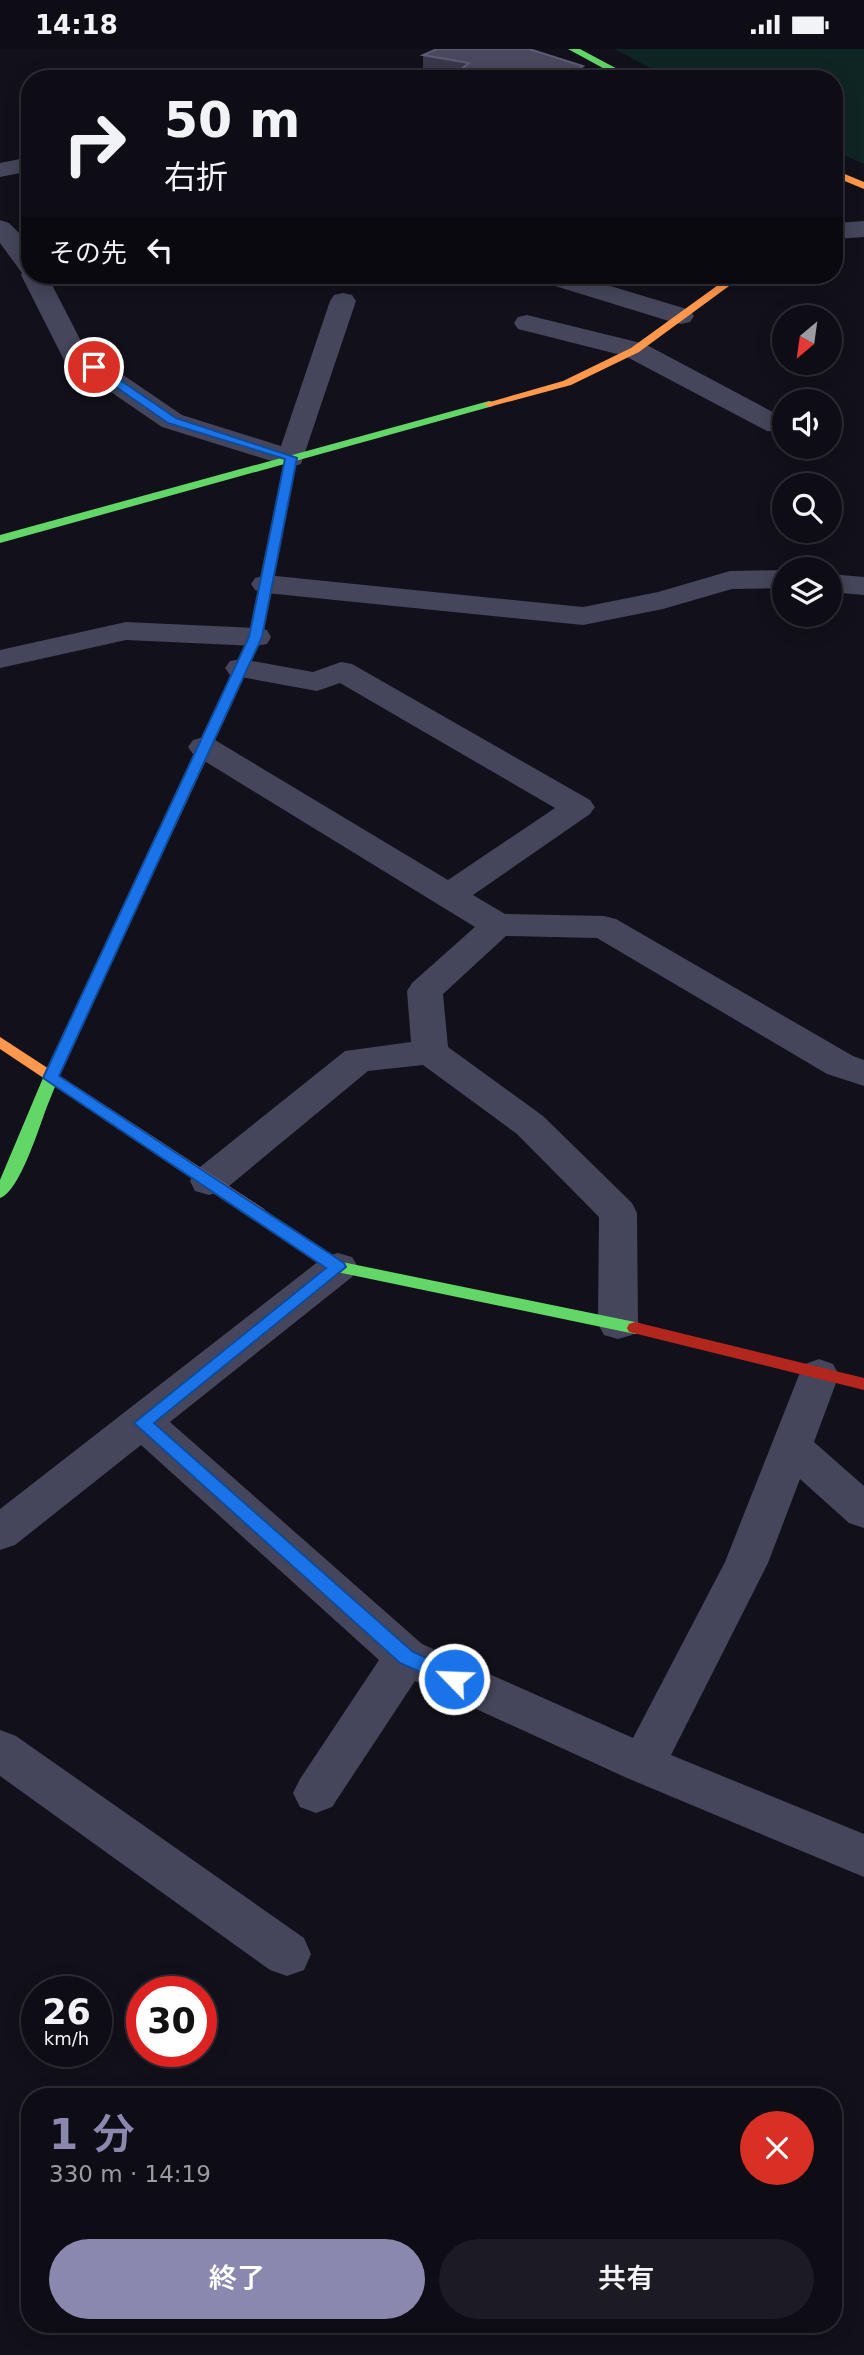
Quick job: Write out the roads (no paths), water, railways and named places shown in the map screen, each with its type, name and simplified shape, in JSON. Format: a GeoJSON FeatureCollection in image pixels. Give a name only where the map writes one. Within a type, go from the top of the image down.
{"type":"FeatureCollection","features":[{"type":"Feature","properties":{"kind":"street"},"geometry":{"type":"LineString","coordinates":[[573,49],[614,70]]}},
{"type":"Feature","properties":{"kind":"street"},"geometry":{"type":"LineString","coordinates":[[0,170],[21,166]]}},
{"type":"Feature","properties":{"kind":"street"},"geometry":{"type":"LineString","coordinates":[[843,177],[864,186]]}},
{"type":"Feature","properties":{"kind":"street"},"geometry":{"type":"LineString","coordinates":[[0,228],[17,259]]}},
{"type":"Feature","properties":{"kind":"street"},"geometry":{"type":"LineString","coordinates":[[843,230],[864,229]]}},
{"type":"Feature","properties":{"kind":"street"},"geometry":{"type":"LineString","coordinates":[[39,284],[75,354],[172,421],[291,458]]}},
{"type":"Feature","properties":{"kind":"street"},"geometry":{"type":"LineString","coordinates":[[577,284],[681,316]]}},
{"type":"Feature","properties":{"kind":"street"},"geometry":{"type":"LineString","coordinates":[[0,539],[567,383],[635,350],[726,284]]}},
{"type":"Feature","properties":{"kind":"street"},"geometry":{"type":"LineString","coordinates":[[4,1181],[256,637],[291,458],[343,301]]}},
{"type":"Feature","properties":{"kind":"street"},"geometry":{"type":"LineString","coordinates":[[527,323],[635,350],[772,422]]}},
{"type":"Feature","properties":{"kind":"street"},"geometry":{"type":"LineString","coordinates":[[266,584],[583,616],[663,600],[730,580],[772,579]]}},
{"type":"Feature","properties":{"kind":"street"},"geometry":{"type":"LineString","coordinates":[[842,584],[864,586]]}},
{"type":"Feature","properties":{"kind":"street"},"geometry":{"type":"LineString","coordinates":[[0,659],[126,631],[256,637]]}},
{"type":"Feature","properties":{"kind":"street"},"geometry":{"type":"LineString","coordinates":[[241,668],[317,682],[341,671],[578,807],[449,895]]}},
{"type":"Feature","properties":{"kind":"street"},"geometry":{"type":"LineString","coordinates":[[204,747],[498,925],[604,927],[840,1065],[864,1073]]}},
{"type":"Feature","properties":{"kind":"street"},"geometry":{"type":"LineString","coordinates":[[430,1052],[425,991],[498,925]]}},
{"type":"Feature","properties":{"kind":"street"},"geometry":{"type":"LineString","coordinates":[[0,1042],[338,1267],[618,1324],[864,1384]]}},
{"type":"Feature","properties":{"kind":"street"},"geometry":{"type":"LineString","coordinates":[[209,1181],[358,1061],[430,1052],[530,1125],[618,1213],[618,1324]]}},
{"type":"Feature","properties":{"kind":"street"},"geometry":{"type":"LineString","coordinates":[[0,1533],[338,1267]]}},
{"type":"Feature","properties":{"kind":"street"},"geometry":{"type":"LineString","coordinates":[[643,1764],[746,1563],[819,1375]]}},
{"type":"Feature","properties":{"kind":"street"},"geometry":{"type":"LineString","coordinates":[[143,1423],[406,1657],[643,1764],[864,1856]]}},
{"type":"Feature","properties":{"kind":"street"},"geometry":{"type":"LineString","coordinates":[[791,1447],[864,1511]]}},
{"type":"Feature","properties":{"kind":"street"},"geometry":{"type":"LineString","coordinates":[[316,1793],[406,1657]]}},
{"type":"Feature","properties":{"kind":"street"},"geometry":{"type":"LineString","coordinates":[[0,1750],[287,1954]]}}]}
